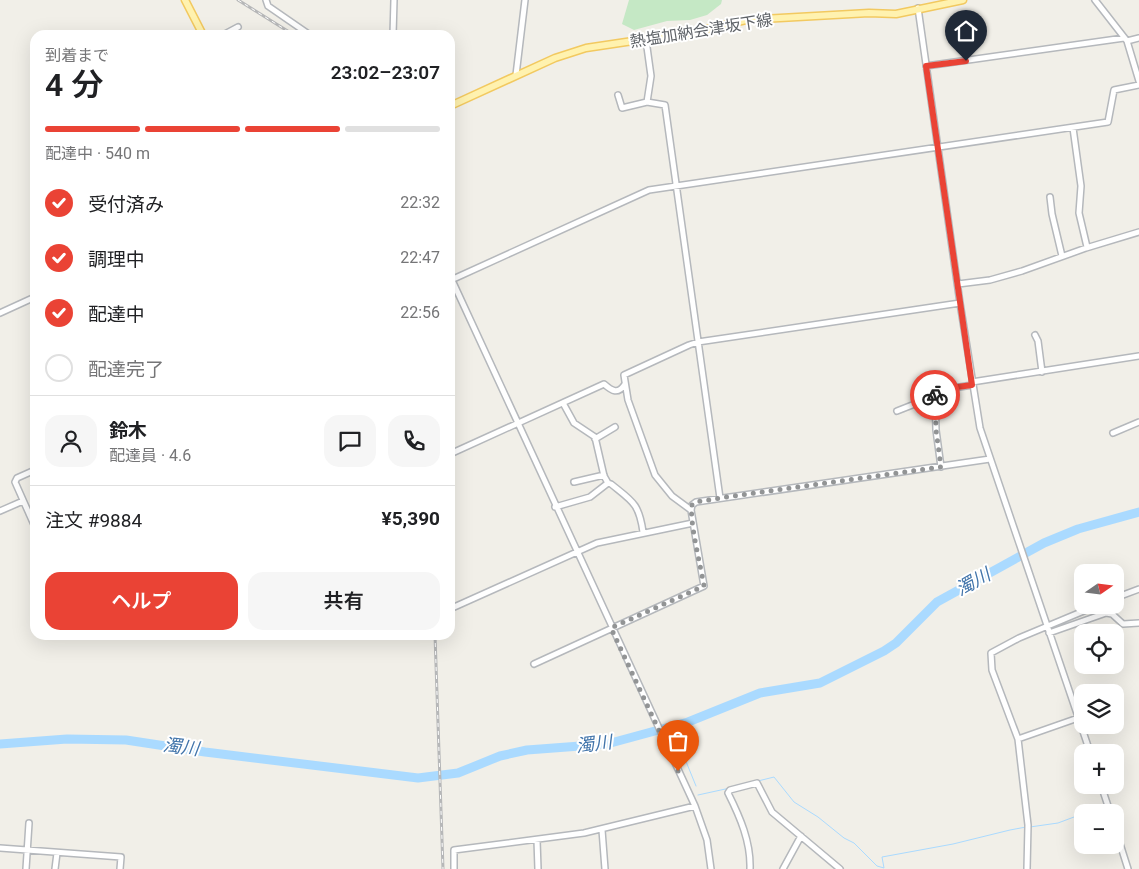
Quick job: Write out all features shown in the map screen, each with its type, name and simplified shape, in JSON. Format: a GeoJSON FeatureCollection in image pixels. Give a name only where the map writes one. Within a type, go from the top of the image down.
{"type":"FeatureCollection","features":[{"type":"Feature","properties":{"kind":"main road"},"geometry":{"type":"LineString","coordinates":[[185,0],[200,30]]}},
{"type":"Feature","properties":{"kind":"main road","name":"熱塩加納会津坂下線"},"geometry":{"type":"LineString","coordinates":[[455,104],[572,51],[646,40],[746,20],[869,12],[896,14],[963,0]]}},
{"type":"Feature","properties":{"kind":"street"},"geometry":{"type":"LineString","coordinates":[[266,0],[268,6],[303,30]]}},
{"type":"Feature","properties":{"kind":"street"},"geometry":{"type":"LineString","coordinates":[[393,30],[394,0]]}},
{"type":"Feature","properties":{"kind":"street"},"geometry":{"type":"LineString","coordinates":[[516,75],[525,0]]}},
{"type":"Feature","properties":{"kind":"street"},"geometry":{"type":"LineString","coordinates":[[455,276],[649,190],[1108,122],[1114,90],[1139,83],[1125,39],[1095,0]]}},
{"type":"Feature","properties":{"kind":"street"},"geometry":{"type":"LineString","coordinates":[[918,8],[960,303],[980,428],[1074,706]]}},
{"type":"Feature","properties":{"kind":"street"},"geometry":{"type":"LineString","coordinates":[[232,30],[238,27]]}},
{"type":"Feature","properties":{"kind":"street"},"geometry":{"type":"LineString","coordinates":[[926,66],[1139,38]]}},
{"type":"Feature","properties":{"kind":"street"},"geometry":{"type":"LineString","coordinates":[[646,40],[651,76],[647,102]]}},
{"type":"Feature","properties":{"kind":"street"},"geometry":{"type":"LineString","coordinates":[[618,94],[622,108],[647,102],[665,104],[720,498]]}},
{"type":"Feature","properties":{"kind":"street"},"geometry":{"type":"LineString","coordinates":[[1073,128],[1081,186],[1079,213],[1087,247]]}},
{"type":"Feature","properties":{"kind":"street"},"geometry":{"type":"LineString","coordinates":[[1050,197],[1062,256]]}},
{"type":"Feature","properties":{"kind":"street"},"geometry":{"type":"LineString","coordinates":[[958,284],[990,280],[1043,264],[1087,247],[1139,232]]}},
{"type":"Feature","properties":{"kind":"street"},"geometry":{"type":"LineString","coordinates":[[455,287],[555,507],[695,806],[707,840],[711,869]]}},
{"type":"Feature","properties":{"kind":"street"},"geometry":{"type":"LineString","coordinates":[[0,313],[30,299]]}},
{"type":"Feature","properties":{"kind":"street"},"geometry":{"type":"LineString","coordinates":[[691,510],[672,496],[655,474],[638,429],[625,384],[624,376],[629,372],[698,342],[960,303]]}},
{"type":"Feature","properties":{"kind":"street"},"geometry":{"type":"LineString","coordinates":[[1035,334],[1038,341],[1042,372]]}},
{"type":"Feature","properties":{"kind":"street"},"geometry":{"type":"LineString","coordinates":[[941,467],[936,430],[936,390],[1139,356]]}},
{"type":"Feature","properties":{"kind":"street"},"geometry":{"type":"LineString","coordinates":[[455,452],[604,384],[612,391],[617,392],[622,390],[625,384]]}},
{"type":"Feature","properties":{"kind":"street"},"geometry":{"type":"LineString","coordinates":[[897,411],[935,396]]}},
{"type":"Feature","properties":{"kind":"street"},"geometry":{"type":"LineString","coordinates":[[563,403],[574,423],[595,439],[604,475],[608,483],[634,502],[638,509],[644,532]]}},
{"type":"Feature","properties":{"kind":"street"},"geometry":{"type":"LineString","coordinates":[[1113,432],[1139,422]]}},
{"type":"Feature","properties":{"kind":"street"},"geometry":{"type":"LineString","coordinates":[[595,439],[616,427]]}},
{"type":"Feature","properties":{"kind":"street"},"geometry":{"type":"LineString","coordinates":[[534,664],[704,586],[691,510],[692,505],[696,502],[990,459]]}},
{"type":"Feature","properties":{"kind":"street"},"geometry":{"type":"LineString","coordinates":[[30,473],[16,480],[16,486],[30,516]]}},
{"type":"Feature","properties":{"kind":"street"},"geometry":{"type":"LineString","coordinates":[[574,482],[604,475]]}},
{"type":"Feature","properties":{"kind":"street"},"geometry":{"type":"LineString","coordinates":[[555,507],[590,497],[608,483]]}},
{"type":"Feature","properties":{"kind":"street"},"geometry":{"type":"LineString","coordinates":[[0,511],[23,501]]}},
{"type":"Feature","properties":{"kind":"street"},"geometry":{"type":"LineString","coordinates":[[455,607],[602,541],[693,523]]}},
{"type":"Feature","properties":{"kind":"street"},"geometry":{"type":"LineString","coordinates":[[1124,595],[1139,589]]}},
{"type":"Feature","properties":{"kind":"street"},"geometry":{"type":"LineString","coordinates":[[1049,633],[1106,613],[1112,614],[1123,624],[1139,623]]}},
{"type":"Feature","properties":{"kind":"street"},"geometry":{"type":"LineString","coordinates":[[1027,869],[1028,825],[1018,739],[992,670],[991,653],[1045,624],[1074,614]]}},
{"type":"Feature","properties":{"kind":"street"},"geometry":{"type":"LineString","coordinates":[[1018,739],[1074,719]]}},
{"type":"Feature","properties":{"kind":"street"},"geometry":{"type":"LineString","coordinates":[[750,869],[746,837],[739,814],[728,793],[730,790],[757,783],[772,812],[840,869]]}},
{"type":"Feature","properties":{"kind":"street"},"geometry":{"type":"LineString","coordinates":[[454,869],[454,850],[602,830],[695,806]]}},
{"type":"Feature","properties":{"kind":"street"},"geometry":{"type":"LineString","coordinates":[[26,869],[29,823]]}},
{"type":"Feature","properties":{"kind":"street"},"geometry":{"type":"LineString","coordinates":[[602,830],[605,869]]}},
{"type":"Feature","properties":{"kind":"street"},"geometry":{"type":"LineString","coordinates":[[783,869],[801,836]]}},
{"type":"Feature","properties":{"kind":"street"},"geometry":{"type":"LineString","coordinates":[[537,840],[538,869]]}},
{"type":"Feature","properties":{"kind":"street"},"geometry":{"type":"LineString","coordinates":[[0,848],[121,857],[120,869]]}},
{"type":"Feature","properties":{"kind":"street"},"geometry":{"type":"LineString","coordinates":[[56,869],[57,853]]}},
{"type":"Feature","properties":{"kind":"street"},"geometry":{"type":"LineString","coordinates":[[1123,854],[1128,869]]}},
{"type":"Feature","properties":{"kind":"green space"},"geometry":{"type":"Polygon","coordinates":[[[629,0],[722,0],[721,4],[707,15],[690,20],[667,21],[634,30],[622,24],[629,0]]]}},
{"type":"Feature","properties":{"kind":"waterway","name":"濁川"},"geometry":{"type":"LineString","coordinates":[[0,744],[67,739],[126,740],[205,752],[418,778],[458,773],[500,756],[527,750],[607,744],[688,722],[760,693],[820,683],[884,651],[896,643],[937,602],[1044,543],[1078,529],[1139,512]]}},
{"type":"Feature","properties":{"kind":"waterway"},"geometry":{"type":"LineString","coordinates":[[663,729],[685,759],[696,786]]}},
{"type":"Feature","properties":{"kind":"waterway"},"geometry":{"type":"LineString","coordinates":[[758,781],[774,777],[794,802],[818,817],[844,838],[854,843],[877,866],[884,868],[882,857],[953,844],[1026,827]]}},
{"type":"Feature","properties":{"kind":"waterway"},"geometry":{"type":"LineString","coordinates":[[734,786],[750,782]]}},
{"type":"Feature","properties":{"kind":"waterway"},"geometry":{"type":"LineString","coordinates":[[698,795],[730,788]]}},
{"type":"Feature","properties":{"kind":"waterway"},"geometry":{"type":"LineString","coordinates":[[1030,827],[1058,823],[1074,817]]}},
{"type":"Feature","properties":{"kind":"railway"},"geometry":{"type":"LineString","coordinates":[[238,0],[286,30]]}},
{"type":"Feature","properties":{"kind":"railway"},"geometry":{"type":"LineString","coordinates":[[435,640],[443,869]]}},
{"type":"Feature","properties":{"kind":"way so far"},"geometry":{"type":"LineString","coordinates":[[678,771],[611,628],[704,586],[691,510],[692,505],[696,502],[720,498],[941,467],[936,430],[935,395]]}},
{"type":"Feature","properties":{"kind":"route"},"geometry":{"type":"LineString","coordinates":[[935,395],[936,390],[972,385],[926,66],[966,61]]}}]}
